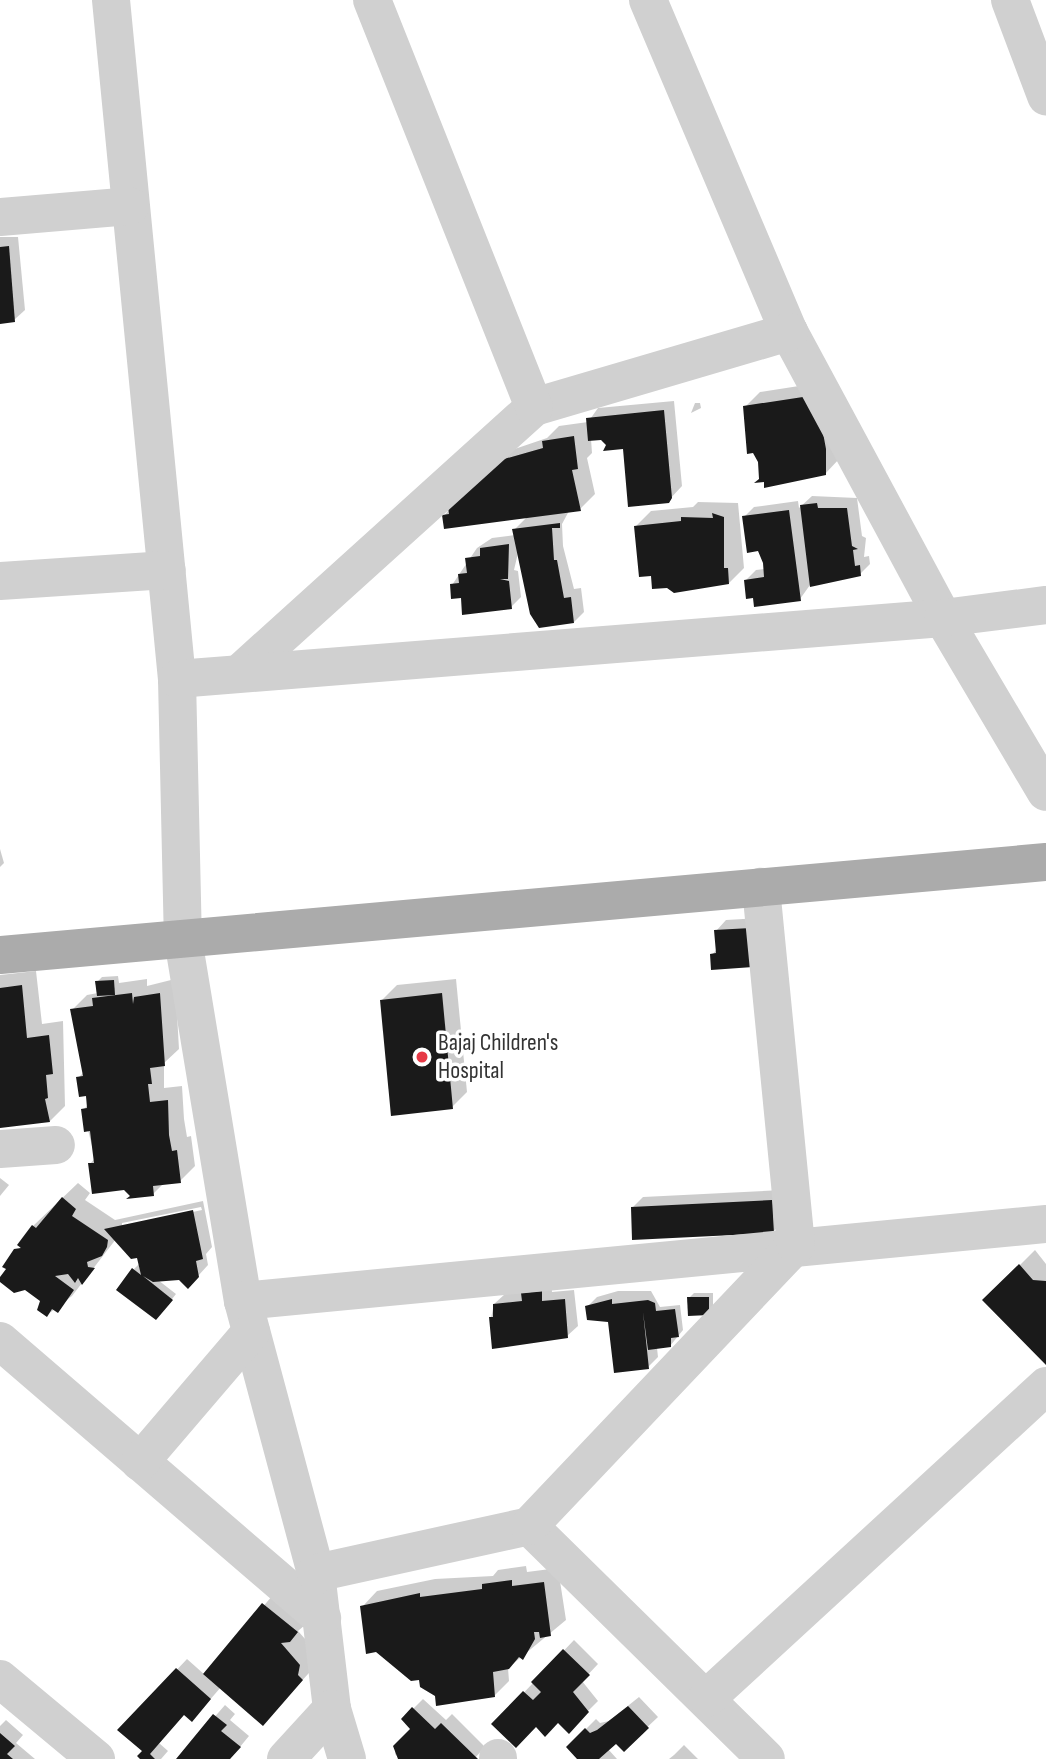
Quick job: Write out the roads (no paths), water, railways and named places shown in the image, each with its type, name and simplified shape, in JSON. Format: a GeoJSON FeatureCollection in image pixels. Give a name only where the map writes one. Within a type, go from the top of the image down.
{"type":"FeatureCollection","features":[{"type":"Feature","properties":{"kind":"main road"},"geometry":{"type":"LineString","coordinates":[[0,955],[1046,862]]}},
{"type":"Feature","properties":{"kind":"street"},"geometry":{"type":"LineString","coordinates":[[111,0],[177,679],[183,939],[247,1317],[316,1573],[332,1709],[347,1759]]}},
{"type":"Feature","properties":{"kind":"street"},"geometry":{"type":"LineString","coordinates":[[372,0],[534,407]]}},
{"type":"Feature","properties":{"kind":"street"},"geometry":{"type":"LineString","coordinates":[[648,0],[789,332],[943,618],[1046,792]]}},
{"type":"Feature","properties":{"kind":"street"},"geometry":{"type":"LineString","coordinates":[[1010,0],[1046,96]]}},
{"type":"Feature","properties":{"kind":"street"},"geometry":{"type":"LineString","coordinates":[[0,217],[130,206]]}},
{"type":"Feature","properties":{"kind":"street"},"geometry":{"type":"LineString","coordinates":[[241,671],[534,407],[789,332]]}},
{"type":"Feature","properties":{"kind":"street"},"geometry":{"type":"LineString","coordinates":[[0,581],[166,570]]}},
{"type":"Feature","properties":{"kind":"street"},"geometry":{"type":"LineString","coordinates":[[177,679],[241,671],[943,618],[1046,605]]}},
{"type":"Feature","properties":{"kind":"street"},"geometry":{"type":"LineString","coordinates":[[316,1573],[529,1527],[796,1245],[761,887]]}},
{"type":"Feature","properties":{"kind":"street"},"geometry":{"type":"LineString","coordinates":[[0,1149],[56,1145]]}},
{"type":"Feature","properties":{"kind":"street"},"geometry":{"type":"LineString","coordinates":[[140,1462],[247,1317],[796,1245],[1046,1224]]}},
{"type":"Feature","properties":{"kind":"street"},"geometry":{"type":"LineString","coordinates":[[0,1341],[322,1618]]}},
{"type":"Feature","properties":{"kind":"street"},"geometry":{"type":"LineString","coordinates":[[707,1698],[1046,1386]]}},
{"type":"Feature","properties":{"kind":"street"},"geometry":{"type":"LineString","coordinates":[[529,1527],[707,1698],[766,1759]]}},
{"type":"Feature","properties":{"kind":"street"},"geometry":{"type":"LineString","coordinates":[[0,1679],[96,1759]]}},
{"type":"Feature","properties":{"kind":"street"},"geometry":{"type":"LineString","coordinates":[[286,1759],[332,1709]]}},
{"type":"Feature","properties":{"kind":"place","name":"Bajaj Children's Hospital"},"geometry":{"type":"Point","coordinates":[422,1057]}}]}
